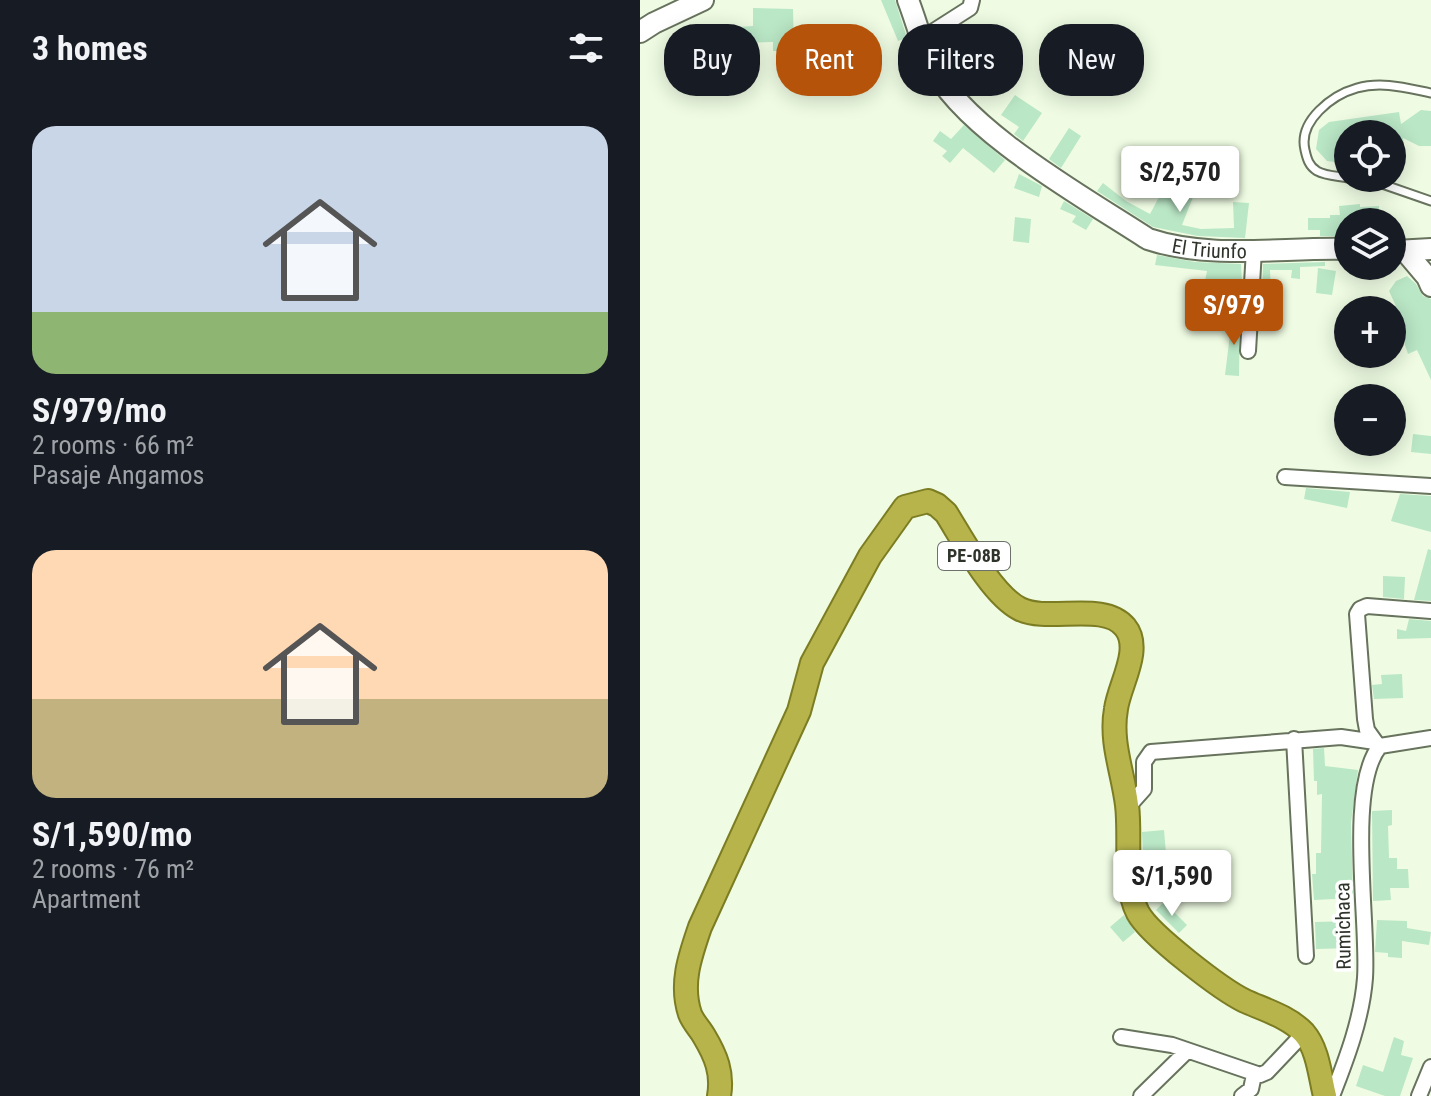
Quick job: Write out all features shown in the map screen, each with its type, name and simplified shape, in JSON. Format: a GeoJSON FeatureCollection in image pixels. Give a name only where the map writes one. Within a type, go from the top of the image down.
{"type":"FeatureCollection","features":[{"type":"Feature","properties":{"kind":"highway","name":"PE-08B"},"geometry":{"type":"LineString","coordinates":[[719,1096],[721,1072],[691,1016],[686,970],[691,953],[799,711],[812,663],[870,556],[905,507],[928,501],[946,513],[1009,602],[1022,610],[1115,618],[1127,629],[1131,643],[1129,661],[1113,728],[1127,808],[1132,893],[1138,913],[1152,930],[1217,986],[1278,1015],[1304,1033]]}},
{"type":"Feature","properties":{"kind":"highway"},"geometry":{"type":"LineString","coordinates":[[1304,1033],[1313,1047],[1325,1096]]}},
{"type":"Feature","properties":{"kind":"main road"},"geometry":{"type":"LineString","coordinates":[[640,32],[703,0]]}},
{"type":"Feature","properties":{"kind":"main road","name":"El Triunfo"},"geometry":{"type":"LineString","coordinates":[[908,0],[917,24]]}},
{"type":"Feature","properties":{"kind":"main road","name":"El Triunfo"},"geometry":{"type":"LineString","coordinates":[[955,96],[1004,143],[1148,239],[1165,245],[1200,249],[1334,249]]}},
{"type":"Feature","properties":{"kind":"main road"},"geometry":{"type":"LineString","coordinates":[[1406,251],[1431,249]]}},
{"type":"Feature","properties":{"kind":"main road"},"geometry":{"type":"LineString","coordinates":[[1406,258],[1427,277],[1431,286]]}},
{"type":"Feature","properties":{"kind":"street"},"geometry":{"type":"LineString","coordinates":[[945,24],[970,8],[972,0]]}},
{"type":"Feature","properties":{"kind":"street"},"geometry":{"type":"LineString","coordinates":[[1248,351],[1254,250]]}},
{"type":"Feature","properties":{"kind":"street"},"geometry":{"type":"LineString","coordinates":[[1285,477],[1431,486]]}},
{"type":"Feature","properties":{"kind":"street"},"geometry":{"type":"LineString","coordinates":[[1377,746],[1367,730],[1365,719],[1357,614],[1367,606],[1431,611]]}},
{"type":"Feature","properties":{"kind":"street"},"geometry":{"type":"LineString","coordinates":[[1127,808],[1144,789],[1144,762],[1151,752],[1294,739],[1341,737],[1377,746],[1431,738]]}},
{"type":"Feature","properties":{"kind":"street"},"geometry":{"type":"LineString","coordinates":[[1294,739],[1306,956]]}},
{"type":"Feature","properties":{"kind":"street","name":"Rumichaca"},"geometry":{"type":"LineString","coordinates":[[1332,1096],[1345,1064],[1361,1007],[1365,975],[1362,813],[1366,784],[1377,746]]}},
{"type":"Feature","properties":{"kind":"street"},"geometry":{"type":"LineString","coordinates":[[1121,1037],[1172,1045],[1254,1075],[1267,1072],[1304,1033]]}},
{"type":"Feature","properties":{"kind":"street"},"geometry":{"type":"LineString","coordinates":[[1141,1096],[1187,1051]]}},
{"type":"Feature","properties":{"kind":"street"},"geometry":{"type":"LineString","coordinates":[[1419,1096],[1431,1067]]}},
{"type":"Feature","properties":{"kind":"street"},"geometry":{"type":"LineString","coordinates":[[1242,1096],[1251,1089],[1254,1075]]}},
{"type":"Feature","properties":{"kind":"lane"},"geometry":{"type":"LineString","coordinates":[[1334,175],[1318,171],[1308,163],[1303,145],[1310,124],[1321,108],[1347,92],[1382,84],[1431,93]]}},
{"type":"Feature","properties":{"kind":"lane"},"geometry":{"type":"LineString","coordinates":[[1405,192],[1431,201]]}},
{"type":"Feature","properties":{"kind":"building"},"geometry":{"type":"Polygon","coordinates":[[[881,0],[895,0],[903,24],[898,24],[898,41],[881,0]]]}},
{"type":"Feature","properties":{"kind":"building"},"geometry":{"type":"Polygon","coordinates":[[[753,8],[793,9],[793,24],[776,24],[776,51],[773,51],[773,42],[760,42],[760,24],[753,24],[753,8]]]}},
{"type":"Feature","properties":{"kind":"building"},"geometry":{"type":"Polygon","coordinates":[[[1014,96],[1042,113],[1023,141],[1014,134],[1019,127],[1001,115],[1014,96]]]}},
{"type":"Feature","properties":{"kind":"building"},"geometry":{"type":"Polygon","coordinates":[[[1421,110],[1431,111],[1431,146],[1419,146],[1406,140],[1406,120],[1421,110]]]}},
{"type":"Feature","properties":{"kind":"building"},"geometry":{"type":"Polygon","coordinates":[[[1399,112],[1400,120],[1343,120],[1399,112]]]}},
{"type":"Feature","properties":{"kind":"building"},"geometry":{"type":"Polygon","coordinates":[[[1334,121],[1334,162],[1327,161],[1316,149],[1319,130],[1334,121]]]}},
{"type":"Feature","properties":{"kind":"building"},"geometry":{"type":"Polygon","coordinates":[[[964,125],[1005,160],[994,173],[963,148],[950,163],[942,156],[947,151],[933,141],[940,131],[951,139],[964,125]]]}},
{"type":"Feature","properties":{"kind":"building"},"geometry":{"type":"Polygon","coordinates":[[[1069,128],[1081,136],[1061,168],[1049,159],[1069,128]]]}},
{"type":"Feature","properties":{"kind":"building"},"geometry":{"type":"Polygon","coordinates":[[[1019,174],[1042,186],[1039,197],[1014,188],[1019,174]]]}},
{"type":"Feature","properties":{"kind":"building"},"geometry":{"type":"Polygon","coordinates":[[[1103,183],[1150,214],[1166,184],[1175,191],[1193,197],[1182,225],[1201,229],[1234,228],[1233,202],[1249,203],[1245,238],[1198,236],[1153,227],[1097,191],[1103,183]]]}},
{"type":"Feature","properties":{"kind":"building"},"geometry":{"type":"Polygon","coordinates":[[[1064,201],[1093,219],[1086,230],[1072,222],[1076,216],[1060,209],[1064,201]]]}},
{"type":"Feature","properties":{"kind":"building"},"geometry":{"type":"Polygon","coordinates":[[[1360,204],[1360,207],[1379,208],[1339,208],[1360,204]]]}},
{"type":"Feature","properties":{"kind":"building"},"geometry":{"type":"Polygon","coordinates":[[[1334,215],[1334,236],[1320,236],[1320,230],[1308,230],[1308,218],[1330,218],[1334,215]]]}},
{"type":"Feature","properties":{"kind":"building"},"geometry":{"type":"Polygon","coordinates":[[[1015,217],[1031,219],[1029,243],[1013,241],[1015,217]]]}},
{"type":"Feature","properties":{"kind":"building"},"geometry":{"type":"Polygon","coordinates":[[[1157,255],[1195,262],[1241,264],[1242,282],[1225,281],[1223,289],[1204,285],[1207,271],[1155,265],[1157,255]]]}},
{"type":"Feature","properties":{"kind":"building"},"geometry":{"type":"Polygon","coordinates":[[[1325,262],[1325,266],[1300,267],[1300,279],[1291,278],[1292,270],[1270,270],[1271,292],[1262,292],[1263,264],[1325,262]]]}},
{"type":"Feature","properties":{"kind":"building"},"geometry":{"type":"Polygon","coordinates":[[[1318,268],[1334,271],[1332,295],[1316,293],[1318,268]]]}},
{"type":"Feature","properties":{"kind":"building"},"geometry":{"type":"Polygon","coordinates":[[[1406,276],[1416,284],[1423,296],[1431,299],[1431,380],[1417,350],[1408,354],[1406,348],[1406,296],[1391,296],[1389,291],[1396,281],[1406,280],[1406,276]]]}},
{"type":"Feature","properties":{"kind":"building"},"geometry":{"type":"Polygon","coordinates":[[[1233,310],[1240,311],[1239,376],[1225,375],[1233,310]]]}},
{"type":"Feature","properties":{"kind":"building"},"geometry":{"type":"Polygon","coordinates":[[[1413,434],[1431,436],[1431,454],[1411,452],[1413,434]]]}},
{"type":"Feature","properties":{"kind":"building"},"geometry":{"type":"Polygon","coordinates":[[[1306,488],[1350,492],[1347,508],[1304,499],[1306,488]]]}},
{"type":"Feature","properties":{"kind":"building"},"geometry":{"type":"Polygon","coordinates":[[[1400,494],[1431,496],[1431,532],[1391,521],[1400,494]]]}},
{"type":"Feature","properties":{"kind":"building"},"geometry":{"type":"Polygon","coordinates":[[[1428,549],[1431,550],[1431,601],[1414,600],[1428,549]]]}},
{"type":"Feature","properties":{"kind":"building"},"geometry":{"type":"Polygon","coordinates":[[[1383,576],[1405,577],[1404,599],[1383,597],[1383,576]]]}},
{"type":"Feature","properties":{"kind":"building"},"geometry":{"type":"Polygon","coordinates":[[[1409,619],[1431,621],[1431,638],[1397,639],[1397,629],[1406,631],[1409,619]]]}},
{"type":"Feature","properties":{"kind":"building"},"geometry":{"type":"Polygon","coordinates":[[[1402,674],[1403,698],[1374,699],[1372,685],[1382,684],[1381,675],[1402,674]]]}},
{"type":"Feature","properties":{"kind":"building"},"geometry":{"type":"Polygon","coordinates":[[[1324,748],[1325,766],[1358,770],[1351,823],[1353,898],[1314,900],[1312,874],[1316,874],[1316,853],[1321,853],[1322,794],[1317,795],[1317,781],[1314,781],[1313,749],[1324,748]]]}},
{"type":"Feature","properties":{"kind":"building"},"geometry":{"type":"Polygon","coordinates":[[[1392,810],[1392,825],[1388,826],[1389,858],[1397,858],[1397,869],[1408,869],[1409,888],[1390,888],[1391,900],[1373,901],[1372,811],[1392,810]]]}},
{"type":"Feature","properties":{"kind":"building"},"geometry":{"type":"Polygon","coordinates":[[[1164,830],[1168,877],[1144,879],[1142,832],[1164,830]]]}},
{"type":"Feature","properties":{"kind":"building"},"geometry":{"type":"Polygon","coordinates":[[[1164,902],[1187,925],[1179,933],[1156,910],[1164,902]]]}},
{"type":"Feature","properties":{"kind":"building"},"geometry":{"type":"Polygon","coordinates":[[[1124,915],[1135,932],[1123,942],[1110,927],[1124,915]]]}},
{"type":"Feature","properties":{"kind":"building"},"geometry":{"type":"Polygon","coordinates":[[[1377,920],[1407,921],[1407,928],[1431,932],[1429,945],[1402,941],[1402,958],[1375,952],[1377,920]]]}},
{"type":"Feature","properties":{"kind":"building"},"geometry":{"type":"Polygon","coordinates":[[[1351,921],[1352,948],[1316,949],[1315,922],[1351,921]]]}},
{"type":"Feature","properties":{"kind":"building"},"geometry":{"type":"Polygon","coordinates":[[[1394,1037],[1404,1041],[1401,1055],[1413,1058],[1400,1096],[1385,1096],[1356,1086],[1363,1065],[1383,1072],[1394,1037]]]}}]}
